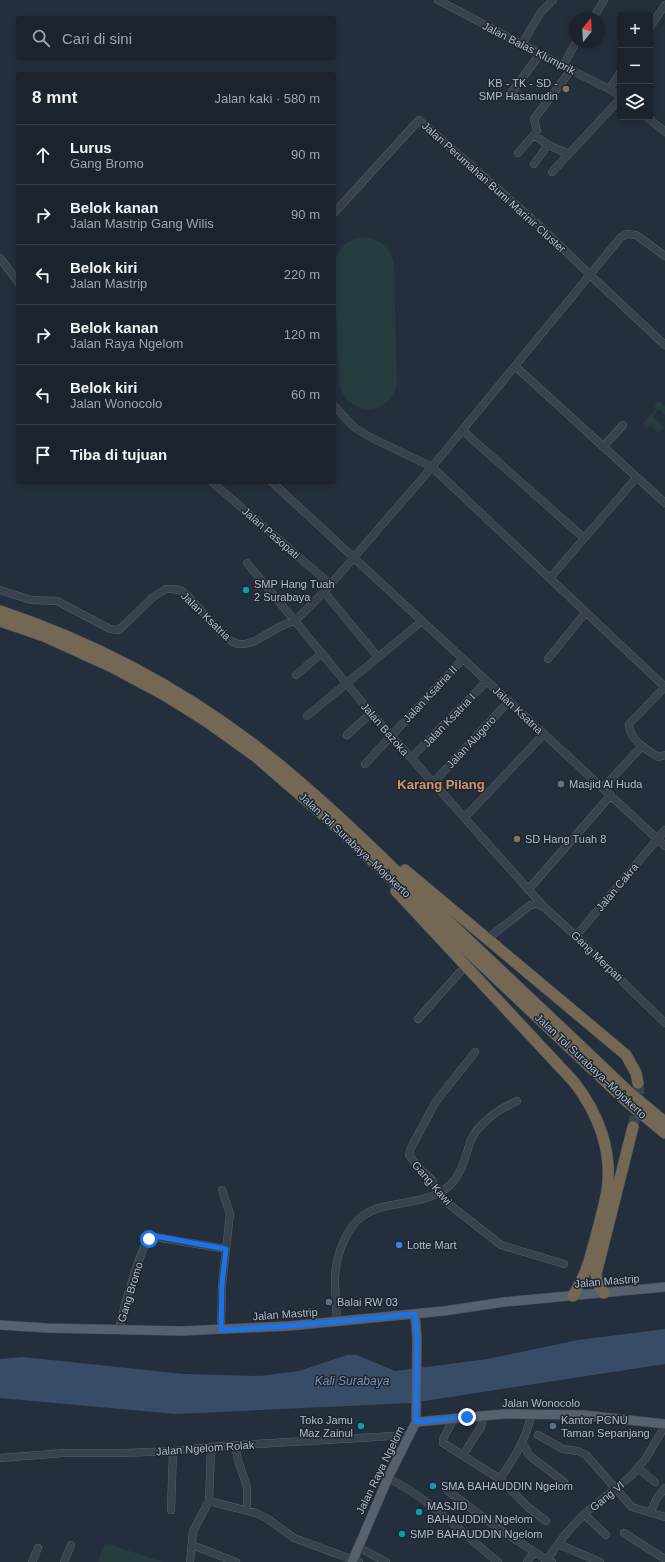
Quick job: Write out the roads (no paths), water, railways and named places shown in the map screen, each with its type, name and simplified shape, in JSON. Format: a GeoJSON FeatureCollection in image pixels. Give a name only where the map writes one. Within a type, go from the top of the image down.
{"type":"FeatureCollection","features":[{"type":"Feature","properties":{"kind":"highway","name":"Jalan Tol Surabaya–Mojokerto"},"geometry":{"type":"LineString","coordinates":[[0,611],[115,658],[197,705],[233,729],[281,766],[352,830],[631,1094],[665,1122]]}},
{"type":"Feature","properties":{"kind":"highway","name":"Jalan Tol Surabaya–Mojokerto"},"geometry":{"type":"LineString","coordinates":[[0,621],[44,636],[112,667],[166,696],[206,721],[255,756],[360,849],[626,1101],[665,1133]]}},
{"type":"Feature","properties":{"kind":"highway"},"geometry":{"type":"LineString","coordinates":[[352,830],[391,859],[483,934],[626,1055],[636,1073],[638,1083]]}},
{"type":"Feature","properties":{"kind":"highway"},"geometry":{"type":"LineString","coordinates":[[360,849],[406,903],[574,1082],[584,1095],[597,1118],[606,1148],[608,1171],[607,1190],[585,1274],[574,1296]]}},
{"type":"Feature","properties":{"kind":"highway"},"geometry":{"type":"LineString","coordinates":[[604,1293],[597,1283],[596,1274],[633,1128]]}},
{"type":"Feature","properties":{"kind":"main road","name":"Jalan Mastrip"},"geometry":{"type":"LineString","coordinates":[[0,1325],[119,1330],[221,1330],[337,1322],[415,1314],[504,1302],[665,1287]]}},
{"type":"Feature","properties":{"kind":"main road","name":"Jalan Raya Ngelom"},"geometry":{"type":"LineString","coordinates":[[354,1561],[358,1547],[388,1478],[410,1435],[416,1417],[417,1339],[415,1314]]}},
{"type":"Feature","properties":{"kind":"main road","name":"Jalan Wonocolo"},"geometry":{"type":"LineString","coordinates":[[416,1417],[454,1418],[531,1414],[584,1415],[665,1425]]}},
{"type":"Feature","properties":{"kind":"street","name":"Jalan Balas Klumprik"},"geometry":{"type":"LineString","coordinates":[[438,0],[617,94]]}},
{"type":"Feature","properties":{"kind":"street"},"geometry":{"type":"LineString","coordinates":[[522,44],[540,12],[553,0]]}},
{"type":"Feature","properties":{"kind":"street"},"geometry":{"type":"LineString","coordinates":[[597,12],[604,0]]}},
{"type":"Feature","properties":{"kind":"street"},"geometry":{"type":"LineString","coordinates":[[653,22],[665,6]]}},
{"type":"Feature","properties":{"kind":"street"},"geometry":{"type":"LineString","coordinates":[[563,66],[573,48]]}},
{"type":"Feature","properties":{"kind":"street"},"geometry":{"type":"LineString","coordinates":[[509,96],[540,54]]}},
{"type":"Feature","properties":{"kind":"street"},"geometry":{"type":"LineString","coordinates":[[518,153],[534,135],[538,128],[534,119],[570,70]]}},
{"type":"Feature","properties":{"kind":"street"},"geometry":{"type":"LineString","coordinates":[[609,89],[617,77]]}},
{"type":"Feature","properties":{"kind":"street"},"geometry":{"type":"LineString","coordinates":[[552,172],[617,102]]}},
{"type":"Feature","properties":{"kind":"street","name":"Jalan Perumahan Bumi Marinir Cluster"},"geometry":{"type":"LineString","coordinates":[[336,211],[419,120],[539,226],[665,345]]}},
{"type":"Feature","properties":{"kind":"street"},"geometry":{"type":"LineString","coordinates":[[651,120],[665,132]]}},
{"type":"Feature","properties":{"kind":"street"},"geometry":{"type":"LineString","coordinates":[[534,135],[548,145],[569,154]]}},
{"type":"Feature","properties":{"kind":"street"},"geometry":{"type":"LineString","coordinates":[[534,164],[548,145]]}},
{"type":"Feature","properties":{"kind":"street"},"geometry":{"type":"LineString","coordinates":[[354,556],[432,467],[621,237],[627,234],[636,234],[665,256]]}},
{"type":"Feature","properties":{"kind":"street"},"geometry":{"type":"LineString","coordinates":[[0,258],[16,278]]}},
{"type":"Feature","properties":{"kind":"street"},"geometry":{"type":"LineString","coordinates":[[515,366],[665,503]]}},
{"type":"Feature","properties":{"kind":"street"},"geometry":{"type":"LineString","coordinates":[[336,408],[354,427],[363,433],[432,467],[665,687],[630,724],[629,730],[642,746],[658,758],[665,755]]}},
{"type":"Feature","properties":{"kind":"street"},"geometry":{"type":"LineString","coordinates":[[603,447],[623,425]]}},
{"type":"Feature","properties":{"kind":"street"},"geometry":{"type":"LineString","coordinates":[[462,430],[584,538]]}},
{"type":"Feature","properties":{"kind":"street"},"geometry":{"type":"LineString","coordinates":[[550,578],[637,477]]}},
{"type":"Feature","properties":{"kind":"street","name":"Jalan Pasopati"},"geometry":{"type":"LineString","coordinates":[[214,484],[330,584]]}},
{"type":"Feature","properties":{"kind":"street","name":"Jalan Ksatria"},"geometry":{"type":"LineString","coordinates":[[274,484],[354,556],[665,846]]}},
{"type":"Feature","properties":{"kind":"street","name":"Jalan Ksatria"},"geometry":{"type":"LineString","coordinates":[[0,590],[31,600],[57,601],[110,630],[119,630],[152,598],[166,590],[174,589],[189,597],[221,633],[231,641],[238,644],[245,644],[296,620],[324,592],[354,556]]}},
{"type":"Feature","properties":{"kind":"street","name":"Jalan Bazoka"},"geometry":{"type":"LineString","coordinates":[[247,563],[296,620],[371,713],[465,817],[528,890]]}},
{"type":"Feature","properties":{"kind":"street"},"geometry":{"type":"LineString","coordinates":[[324,592],[378,657]]}},
{"type":"Feature","properties":{"kind":"street"},"geometry":{"type":"LineString","coordinates":[[548,659],[586,612]]}},
{"type":"Feature","properties":{"kind":"street"},"geometry":{"type":"LineString","coordinates":[[307,716],[347,685],[422,621]]}},
{"type":"Feature","properties":{"kind":"street"},"geometry":{"type":"LineString","coordinates":[[296,675],[322,653]]}},
{"type":"Feature","properties":{"kind":"street","name":"Jalan Ksatria II"},"geometry":{"type":"LineString","coordinates":[[365,764],[463,659]]}},
{"type":"Feature","properties":{"kind":"street","name":"Jalan Ksatria I"},"geometry":{"type":"LineString","coordinates":[[411,758],[487,681]]}},
{"type":"Feature","properties":{"kind":"street","name":"Jalan Alugoro"},"geometry":{"type":"LineString","coordinates":[[433,783],[509,701]]}},
{"type":"Feature","properties":{"kind":"street"},"geometry":{"type":"LineString","coordinates":[[347,735],[371,713]]}},
{"type":"Feature","properties":{"kind":"street"},"geometry":{"type":"LineString","coordinates":[[465,817],[544,734]]}},
{"type":"Feature","properties":{"kind":"street"},"geometry":{"type":"LineString","coordinates":[[603,788],[642,746]]}},
{"type":"Feature","properties":{"kind":"street"},"geometry":{"type":"LineString","coordinates":[[528,890],[611,796]]}},
{"type":"Feature","properties":{"kind":"street"},"geometry":{"type":"LineString","coordinates":[[658,838],[665,830]]}},
{"type":"Feature","properties":{"kind":"street","name":"Jalan Cakra"},"geometry":{"type":"LineString","coordinates":[[576,936],[658,838]]}},
{"type":"Feature","properties":{"kind":"street","name":"Gang Merpati"},"geometry":{"type":"LineString","coordinates":[[528,890],[544,908],[576,936],[665,1023]]}},
{"type":"Feature","properties":{"kind":"street"},"geometry":{"type":"LineString","coordinates":[[491,936],[529,906],[536,904],[544,908]]}},
{"type":"Feature","properties":{"kind":"street"},"geometry":{"type":"LineString","coordinates":[[418,1019],[460,972]]}},
{"type":"Feature","properties":{"kind":"street","name":"Gang Kawi"},"geometry":{"type":"LineString","coordinates":[[475,1052],[435,1104],[409,1152],[411,1159],[432,1180],[445,1201],[501,1245],[564,1264]]}},
{"type":"Feature","properties":{"kind":"street"},"geometry":{"type":"LineString","coordinates":[[337,1322],[335,1276],[337,1261],[341,1248],[352,1227],[362,1217],[377,1209],[411,1202],[440,1192],[457,1178],[472,1139],[479,1128],[505,1107],[517,1101]]}},
{"type":"Feature","properties":{"kind":"street"},"geometry":{"type":"LineString","coordinates":[[221,1330],[222,1284],[230,1214],[222,1190]]}},
{"type":"Feature","properties":{"kind":"street","name":"Gang Bromo"},"geometry":{"type":"LineString","coordinates":[[119,1330],[138,1265],[150,1237],[155,1236],[226,1249]]}},
{"type":"Feature","properties":{"kind":"street"},"geometry":{"type":"LineString","coordinates":[[500,1479],[522,1443],[527,1432],[531,1414]]}},
{"type":"Feature","properties":{"kind":"street"},"geometry":{"type":"LineString","coordinates":[[463,1455],[481,1427],[483,1416]]}},
{"type":"Feature","properties":{"kind":"street"},"geometry":{"type":"LineString","coordinates":[[454,1418],[442,1442],[500,1479],[546,1521]]}},
{"type":"Feature","properties":{"kind":"street","name":"Gang VI"},"geometry":{"type":"LineString","coordinates":[[548,1561],[558,1544],[584,1514],[631,1476],[638,1468],[646,1458],[665,1425]]}},
{"type":"Feature","properties":{"kind":"street","name":"Jalan Ngelom Rolak"},"geometry":{"type":"LineString","coordinates":[[0,1458],[64,1453],[173,1451],[235,1445],[410,1435]]}},
{"type":"Feature","properties":{"kind":"street"},"geometry":{"type":"LineString","coordinates":[[538,1435],[563,1449],[578,1451],[586,1455],[632,1507],[665,1517]]}},
{"type":"Feature","properties":{"kind":"street"},"geometry":{"type":"LineString","coordinates":[[522,1443],[530,1456],[564,1482]]}},
{"type":"Feature","properties":{"kind":"street"},"geometry":{"type":"LineString","coordinates":[[235,1445],[238,1460],[247,1487],[247,1510]]}},
{"type":"Feature","properties":{"kind":"street"},"geometry":{"type":"LineString","coordinates":[[190,1562],[194,1531],[210,1501],[208,1448]]}},
{"type":"Feature","properties":{"kind":"street"},"geometry":{"type":"LineString","coordinates":[[172,1510],[173,1451]]}},
{"type":"Feature","properties":{"kind":"street"},"geometry":{"type":"LineString","coordinates":[[638,1468],[655,1482]]}},
{"type":"Feature","properties":{"kind":"street"},"geometry":{"type":"LineString","coordinates":[[388,1478],[409,1489],[498,1562]]}},
{"type":"Feature","properties":{"kind":"street"},"geometry":{"type":"LineString","coordinates":[[650,1513],[657,1498],[665,1488]]}},
{"type":"Feature","properties":{"kind":"street"},"geometry":{"type":"LineString","coordinates":[[448,1491],[499,1529],[548,1561]]}},
{"type":"Feature","properties":{"kind":"street"},"geometry":{"type":"LineString","coordinates":[[210,1501],[247,1510],[268,1519],[294,1538],[354,1561]]}},
{"type":"Feature","properties":{"kind":"street"},"geometry":{"type":"LineString","coordinates":[[584,1514],[606,1535]]}},
{"type":"Feature","properties":{"kind":"street"},"geometry":{"type":"LineString","coordinates":[[624,1533],[665,1559]]}},
{"type":"Feature","properties":{"kind":"street"},"geometry":{"type":"LineString","coordinates":[[558,1544],[600,1562]]}},
{"type":"Feature","properties":{"kind":"street"},"geometry":{"type":"LineString","coordinates":[[64,1562],[71,1545]]}},
{"type":"Feature","properties":{"kind":"street"},"geometry":{"type":"LineString","coordinates":[[192,1545],[236,1562]]}},
{"type":"Feature","properties":{"kind":"street"},"geometry":{"type":"LineString","coordinates":[[358,1547],[386,1562]]}},
{"type":"Feature","properties":{"kind":"street"},"geometry":{"type":"LineString","coordinates":[[32,1562],[38,1548]]}},
{"type":"Feature","properties":{"kind":"street"},"geometry":{"type":"LineString","coordinates":[[527,1562],[534,1552]]}},
{"type":"Feature","properties":{"kind":"water","name":"Kali Surabaya"},"geometry":{"type":"Polygon","coordinates":[[[665,1329],[665,1364],[411,1403],[176,1414],[0,1398],[0,1359],[23,1357],[184,1374],[260,1376],[299,1371],[347,1355],[357,1355],[395,1371],[488,1359],[578,1340],[665,1329]]]}},
{"type":"Feature","properties":{"kind":"tunnel"},"geometry":{"type":"LineString","coordinates":[[633,1127],[639,1095],[638,1083]]}},
{"type":"Feature","properties":{"kind":"place","name":"KB - TK - SD - SMP Hasanudin"},"geometry":{"type":"Point","coordinates":[566,89]}},
{"type":"Feature","properties":{"kind":"place","name":"SMP Hang Tuah 2 Surabaya"},"geometry":{"type":"Point","coordinates":[246,590]}},
{"type":"Feature","properties":{"kind":"place","name":"Masjid Al Huda"},"geometry":{"type":"Point","coordinates":[561,784]}},
{"type":"Feature","properties":{"kind":"place","name":"SD Hang Tuah 8"},"geometry":{"type":"Point","coordinates":[517,839]}},
{"type":"Feature","properties":{"kind":"place","name":"Lotte Mart"},"geometry":{"type":"Point","coordinates":[399,1245]}},
{"type":"Feature","properties":{"kind":"place","name":"Balai RW 03"},"geometry":{"type":"Point","coordinates":[329,1302]}},
{"type":"Feature","properties":{"kind":"place","name":"Toko Jamu Maz Zainul"},"geometry":{"type":"Point","coordinates":[361,1426]}},
{"type":"Feature","properties":{"kind":"place","name":"Kantor PCNU Taman Sepanjang"},"geometry":{"type":"Point","coordinates":[553,1426]}},
{"type":"Feature","properties":{"kind":"place","name":"SMA BAHAUDDIN Ngelom"},"geometry":{"type":"Point","coordinates":[433,1486]}},
{"type":"Feature","properties":{"kind":"place","name":"MASJID BAHAUDDIN Ngelom"},"geometry":{"type":"Point","coordinates":[419,1512]}},
{"type":"Feature","properties":{"kind":"place","name":"SMP BAHAUDDIN Ngelom"},"geometry":{"type":"Point","coordinates":[402,1534]}},
{"type":"Feature","properties":{"kind":"district","name":"Karang Pilang"},"geometry":{"type":"Point","coordinates":[441,784]}}]}
